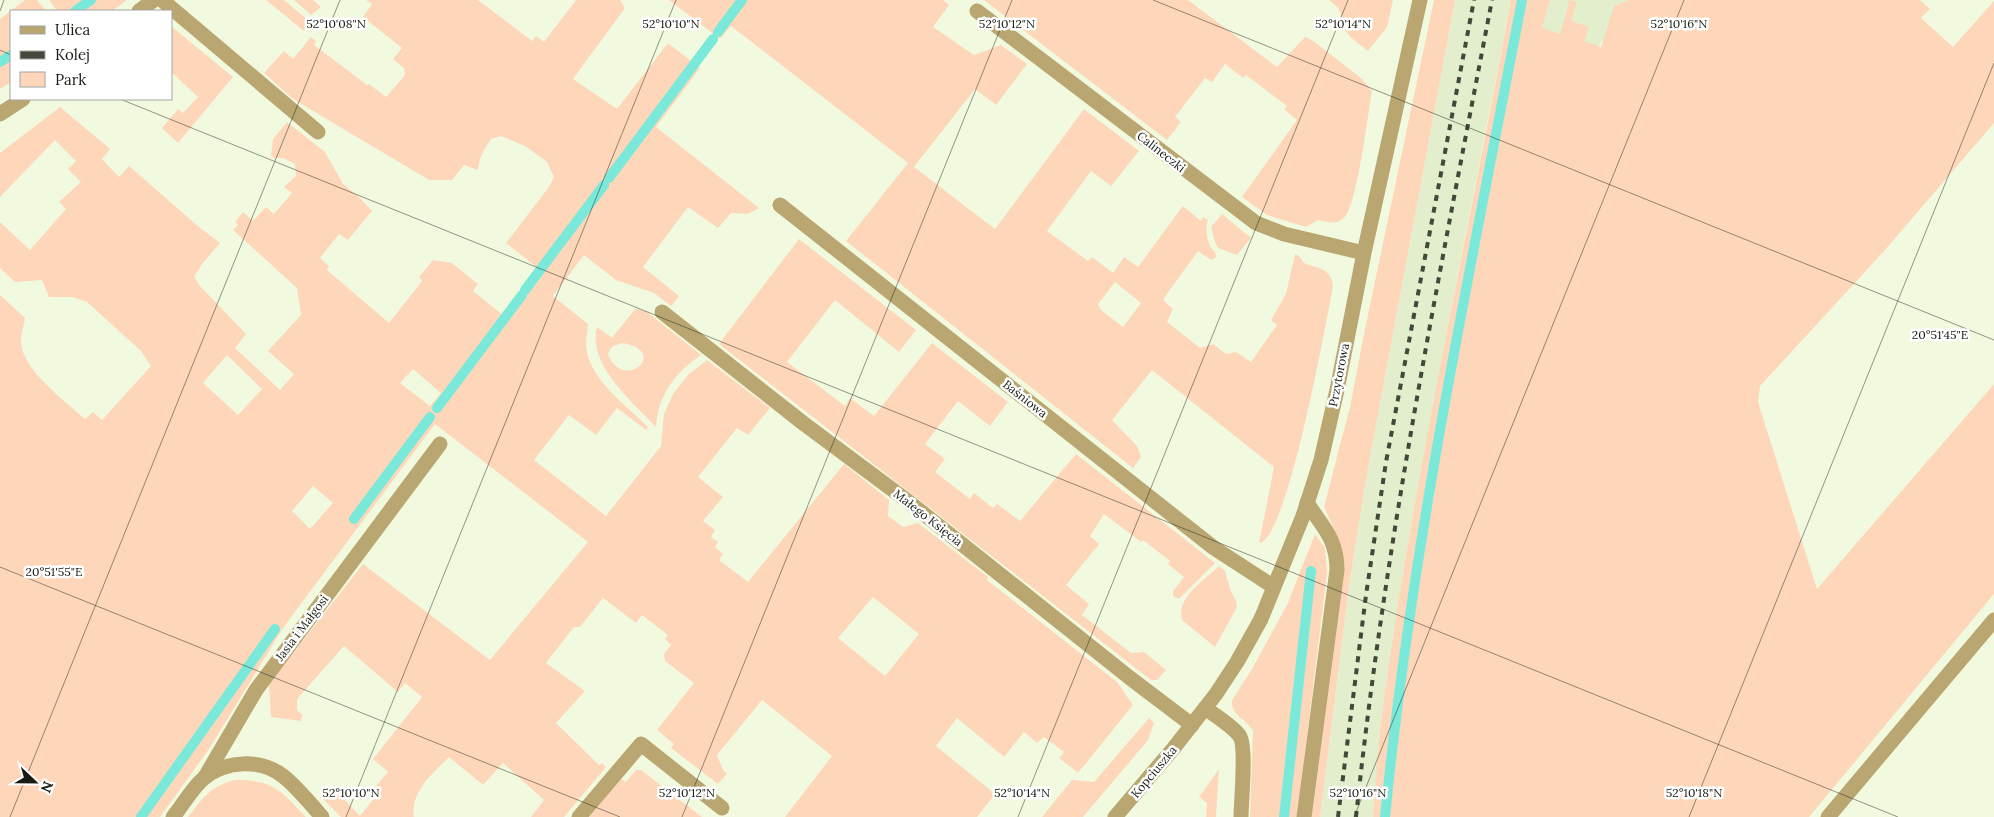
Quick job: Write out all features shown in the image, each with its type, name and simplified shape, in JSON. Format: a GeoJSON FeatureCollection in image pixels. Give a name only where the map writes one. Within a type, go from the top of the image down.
{"type":"FeatureCollection","features":[{"type":"Feature","properties":{"kind":"street"},"geometry":{"type":"LineString","coordinates":[[140,10],[154,0]]}},
{"type":"Feature","properties":{"kind":"street"},"geometry":{"type":"LineString","coordinates":[[162,0],[318,132]]}},
{"type":"Feature","properties":{"kind":"street","name":"Przytorowa"},"geometry":{"type":"LineString","coordinates":[[1192,726],[1234,668],[1250,641],[1274,587],[1307,503],[1321,460],[1364,253],[1420,0]]}},
{"type":"Feature","properties":{"kind":"street","name":"Calineczki"},"geometry":{"type":"LineString","coordinates":[[977,11],[1256,223],[1284,234],[1364,253]]}},
{"type":"Feature","properties":{"kind":"street"},"geometry":{"type":"LineString","coordinates":[[0,114],[21,100]]}},
{"type":"Feature","properties":{"kind":"street","name":"Baśniowa"},"geometry":{"type":"LineString","coordinates":[[780,205],[1207,543],[1274,587]]}},
{"type":"Feature","properties":{"kind":"street","name":"Małego Księcia"},"geometry":{"type":"LineString","coordinates":[[662,312],[802,423],[909,502],[1192,726]]}},
{"type":"Feature","properties":{"kind":"street","name":"Jasia i Małgosi"},"geometry":{"type":"LineString","coordinates":[[173,817],[205,778],[256,690],[440,444]]}},
{"type":"Feature","properties":{"kind":"street"},"geometry":{"type":"LineString","coordinates":[[1304,817],[1337,570],[1334,543],[1307,503]]}},
{"type":"Feature","properties":{"kind":"street"},"geometry":{"type":"LineString","coordinates":[[1828,817],[1994,620]]}},
{"type":"Feature","properties":{"kind":"street"},"geometry":{"type":"LineString","coordinates":[[1205,708],[1240,736],[1243,763],[1241,817]]}},
{"type":"Feature","properties":{"kind":"street","name":"Kopciuszka"},"geometry":{"type":"LineString","coordinates":[[1115,817],[1192,726]]}},
{"type":"Feature","properties":{"kind":"street"},"geometry":{"type":"LineString","coordinates":[[579,817],[641,744],[722,808]]}},
{"type":"Feature","properties":{"kind":"street"},"geometry":{"type":"LineString","coordinates":[[205,778],[215,771],[238,764],[269,768],[288,780],[322,817]]}},
{"type":"Feature","properties":{"kind":"shaded area"},"geometry":{"type":"Polygon","coordinates":[[[1455,0],[1511,0],[1410,532],[1381,723],[1373,817],[1320,817],[1349,586],[1366,479],[1455,0]]]}},
{"type":"Feature","properties":{"kind":"shaded area"},"geometry":{"type":"Polygon","coordinates":[[[1534,0],[1634,0],[1579,71],[1528,31],[1534,0]]]}},
{"type":"Feature","properties":{"kind":"green space"},"geometry":{"type":"Polygon","coordinates":[[[25,0],[37,0],[45,10],[12,10],[25,0]]]}},
{"type":"Feature","properties":{"kind":"green space"},"geometry":{"type":"Polygon","coordinates":[[[49,0],[127,0],[113,10],[56,10],[49,0]]]}},
{"type":"Feature","properties":{"kind":"green space"},"geometry":{"type":"Polygon","coordinates":[[[266,0],[284,0],[309,21],[304,31],[266,0]]]}},
{"type":"Feature","properties":{"kind":"green space"},"geometry":{"type":"Polygon","coordinates":[[[294,0],[313,0],[321,7],[311,15],[294,0]]]}},
{"type":"Feature","properties":{"kind":"green space"},"geometry":{"type":"Polygon","coordinates":[[[366,0],[478,0],[532,41],[536,36],[544,42],[576,0],[620,0],[625,8],[573,79],[617,109],[668,43],[700,68],[656,127],[759,208],[748,214],[731,213],[718,228],[688,207],[643,267],[679,296],[671,306],[654,293],[616,280],[584,255],[553,296],[588,324],[586,344],[593,368],[609,390],[648,427],[646,430],[617,408],[596,435],[569,415],[534,460],[606,516],[661,446],[664,414],[673,394],[689,374],[707,360],[770,408],[748,435],[737,428],[698,477],[723,497],[703,521],[715,530],[711,537],[718,542],[715,547],[723,554],[719,560],[748,582],[844,464],[889,500],[888,516],[903,527],[918,523],[988,577],[987,580],[1117,682],[1133,705],[1078,773],[1059,758],[1064,752],[1044,737],[1037,743],[1024,732],[1004,757],[957,718],[936,746],[995,794],[977,817],[785,817],[832,756],[762,700],[717,755],[723,770],[727,774],[718,784],[671,748],[674,744],[657,730],[694,683],[665,661],[664,654],[671,645],[665,639],[668,635],[642,615],[636,623],[603,598],[580,627],[574,627],[546,663],[585,691],[556,723],[599,765],[602,763],[606,767],[564,817],[531,817],[544,800],[503,763],[483,785],[449,757],[430,776],[419,791],[414,808],[414,817],[341,817],[323,799],[334,789],[360,816],[380,791],[375,787],[388,772],[373,759],[422,697],[405,683],[398,692],[344,646],[297,699],[297,710],[302,715],[301,721],[271,717],[269,684],[363,564],[490,660],[588,542],[435,424],[283,628],[209,749],[160,817],[0,817],[0,295],[25,318],[21,341],[23,352],[28,362],[56,394],[85,419],[93,412],[102,420],[151,366],[141,351],[87,302],[72,297],[49,297],[42,280],[15,282],[0,268],[0,222],[30,250],[66,209],[59,202],[81,182],[68,169],[76,161],[55,140],[0,197],[0,153],[60,107],[110,149],[102,159],[119,177],[129,166],[220,243],[202,264],[194,277],[200,286],[246,334],[235,348],[280,390],[294,374],[268,351],[301,315],[297,288],[233,230],[238,225],[235,222],[243,212],[253,221],[266,207],[274,214],[292,193],[284,187],[296,176],[295,164],[283,158],[271,156],[273,139],[287,122],[325,152],[343,184],[372,211],[348,240],[339,234],[320,258],[329,266],[327,270],[389,323],[422,281],[419,277],[433,260],[452,263],[478,284],[473,291],[504,316],[539,269],[506,243],[549,187],[554,177],[547,162],[525,146],[501,136],[491,139],[488,143],[478,170],[464,165],[452,180],[429,180],[293,99],[264,73],[284,51],[293,59],[311,37],[316,41],[314,45],[386,97],[405,75],[404,68],[393,59],[402,48],[363,17],[372,4],[366,0]],[[227,355],[203,383],[238,415],[262,389],[227,355]],[[413,369],[400,383],[430,406],[441,393],[413,369]],[[313,486],[292,511],[310,529],[333,503],[313,486]],[[873,597],[838,638],[885,676],[919,634],[873,597]]]}},
{"type":"Feature","properties":{"kind":"green space"},"geometry":{"type":"Polygon","coordinates":[[[669,0],[943,0],[949,5],[933,27],[974,55],[1001,45],[1027,64],[996,105],[975,89],[914,167],[995,229],[1084,109],[1139,151],[1111,186],[1091,171],[1047,231],[1088,261],[1092,257],[1113,273],[1124,257],[1138,267],[1183,206],[1201,221],[1203,217],[1208,220],[1207,237],[1216,257],[1211,260],[1198,251],[1164,298],[1164,301],[1173,309],[1167,322],[1200,348],[1213,344],[1226,354],[1236,352],[1251,362],[1277,325],[1271,320],[1286,294],[1295,254],[1304,263],[1327,272],[1333,287],[1314,382],[1293,470],[1282,507],[1270,533],[1259,543],[1274,467],[1152,370],[1112,420],[1137,446],[1141,457],[1133,468],[846,241],[908,163],[731,26],[720,39],[669,0]],[[1115,282],[1098,304],[1101,310],[1123,327],[1141,303],[1115,282]]]}},
{"type":"Feature","properties":{"kind":"green space"},"geometry":{"type":"Polygon","coordinates":[[[984,0],[1188,0],[1277,67],[1305,37],[1312,40],[1361,78],[1372,91],[1358,179],[1349,210],[1344,218],[1338,222],[1318,220],[1306,227],[1267,215],[1242,197],[1297,120],[1284,109],[1287,106],[1246,75],[1243,78],[1225,64],[1212,82],[1205,78],[1175,117],[1181,122],[1167,140],[984,0]]]}},
{"type":"Feature","properties":{"kind":"green space"},"geometry":{"type":"Polygon","coordinates":[[[1329,0],[1393,0],[1387,27],[1368,51],[1350,37],[1338,8],[1329,0]]]}},
{"type":"Feature","properties":{"kind":"green space"},"geometry":{"type":"Polygon","coordinates":[[[1434,0],[1455,0],[1366,479],[1349,586],[1320,817],[1311,817],[1340,543],[1324,507],[1350,407],[1434,0]]]}},
{"type":"Feature","properties":{"kind":"green space"},"geometry":{"type":"Polygon","coordinates":[[[1511,0],[1550,0],[1542,28],[1560,34],[1570,0],[1577,2],[1571,21],[1589,27],[1584,41],[1601,47],[1614,6],[1629,0],[1920,0],[1930,9],[1921,18],[1953,47],[1994,1],[1994,123],[1885,250],[1760,386],[1758,402],[1817,589],[1994,384],[1994,594],[1809,817],[1373,817],[1378,745],[1409,540],[1441,360],[1511,0]]]}},
{"type":"Feature","properties":{"kind":"green space"},"geometry":{"type":"Polygon","coordinates":[[[10,11],[10,83],[0,89],[0,19],[10,11]]]}},
{"type":"Feature","properties":{"kind":"green space"},"geometry":{"type":"Polygon","coordinates":[[[172,27],[233,77],[178,143],[162,128],[178,109],[183,113],[198,97],[172,73],[172,27]]]}},
{"type":"Feature","properties":{"kind":"green space"},"geometry":{"type":"Polygon","coordinates":[[[1222,214],[1251,238],[1237,255],[1218,248],[1215,242],[1211,227],[1222,214]]]}},
{"type":"Feature","properties":{"kind":"green space"},"geometry":{"type":"Polygon","coordinates":[[[799,239],[916,330],[899,352],[835,300],[787,362],[845,406],[850,398],[874,416],[932,343],[1008,402],[990,426],[958,401],[925,444],[945,459],[935,472],[970,499],[974,493],[993,508],[997,504],[1020,521],[1076,454],[1215,563],[1179,599],[1173,596],[1173,591],[1184,577],[1168,564],[1170,561],[1143,540],[1141,542],[1104,514],[1090,536],[1099,544],[1066,585],[1089,604],[1082,615],[1131,653],[1144,652],[1166,670],[1157,680],[1151,680],[719,344],[799,239]]]}},
{"type":"Feature","properties":{"kind":"green space"},"geometry":{"type":"Polygon","coordinates":[[[635,309],[646,311],[701,355],[683,369],[664,395],[657,415],[656,427],[614,382],[605,369],[596,341],[597,327],[612,338],[635,309]],[[623,343],[618,344],[610,349],[608,354],[615,365],[623,370],[632,370],[643,361],[643,354],[637,348],[623,343]]]}},
{"type":"Feature","properties":{"kind":"green space"},"geometry":{"type":"Polygon","coordinates":[[[1315,534],[1325,548],[1327,573],[1297,817],[1250,817],[1253,731],[1236,713],[1232,700],[1252,669],[1287,605],[1315,534]]]}},
{"type":"Feature","properties":{"kind":"green space"},"geometry":{"type":"Polygon","coordinates":[[[1219,566],[1225,571],[1237,607],[1215,647],[1182,620],[1181,612],[1187,597],[1219,566]]]}},
{"type":"Feature","properties":{"kind":"green space"},"geometry":{"type":"Polygon","coordinates":[[[1149,718],[1154,723],[1148,740],[1083,817],[1042,817],[1072,780],[1094,782],[1149,718]]]}},
{"type":"Feature","properties":{"kind":"green space"},"geometry":{"type":"Polygon","coordinates":[[[1219,769],[1216,817],[1206,817],[1207,803],[1199,797],[1219,769]]]}},
{"type":"Feature","properties":{"kind":"green space"},"geometry":{"type":"Polygon","coordinates":[[[636,770],[641,770],[702,817],[589,817],[621,779],[626,782],[636,770]]]}},
{"type":"Feature","properties":{"kind":"green space"},"geometry":{"type":"Polygon","coordinates":[[[235,780],[259,782],[275,788],[306,817],[188,817],[203,798],[213,790],[235,780]]]}},
{"type":"Feature","properties":{"kind":"waterway"},"geometry":{"type":"LineString","coordinates":[[76,10],[91,0]]}},
{"type":"Feature","properties":{"kind":"waterway"},"geometry":{"type":"LineString","coordinates":[[718,32],[742,0]]}},
{"type":"Feature","properties":{"kind":"waterway"},"geometry":{"type":"LineString","coordinates":[[1385,817],[1410,611],[1444,407],[1522,0]]}},
{"type":"Feature","properties":{"kind":"waterway"},"geometry":{"type":"LineString","coordinates":[[609,178],[713,39]]}},
{"type":"Feature","properties":{"kind":"waterway"},"geometry":{"type":"LineString","coordinates":[[0,62],[10,56]]}},
{"type":"Feature","properties":{"kind":"waterway"},"geometry":{"type":"LineString","coordinates":[[525,290],[604,185]]}},
{"type":"Feature","properties":{"kind":"waterway"},"geometry":{"type":"LineString","coordinates":[[437,408],[522,295]]}},
{"type":"Feature","properties":{"kind":"waterway"},"geometry":{"type":"LineString","coordinates":[[354,519],[430,417]]}},
{"type":"Feature","properties":{"kind":"waterway"},"geometry":{"type":"LineString","coordinates":[[1284,817],[1311,571]]}},
{"type":"Feature","properties":{"kind":"waterway"},"geometry":{"type":"LineString","coordinates":[[141,817],[275,629]]}},
{"type":"Feature","properties":{"kind":"railway"},"geometry":{"type":"LineString","coordinates":[[1338,817],[1366,595],[1386,462],[1474,0]]}},
{"type":"Feature","properties":{"kind":"railway"},"geometry":{"type":"LineString","coordinates":[[1356,817],[1382,611],[1398,509],[1415,407],[1492,0]]}}]}
